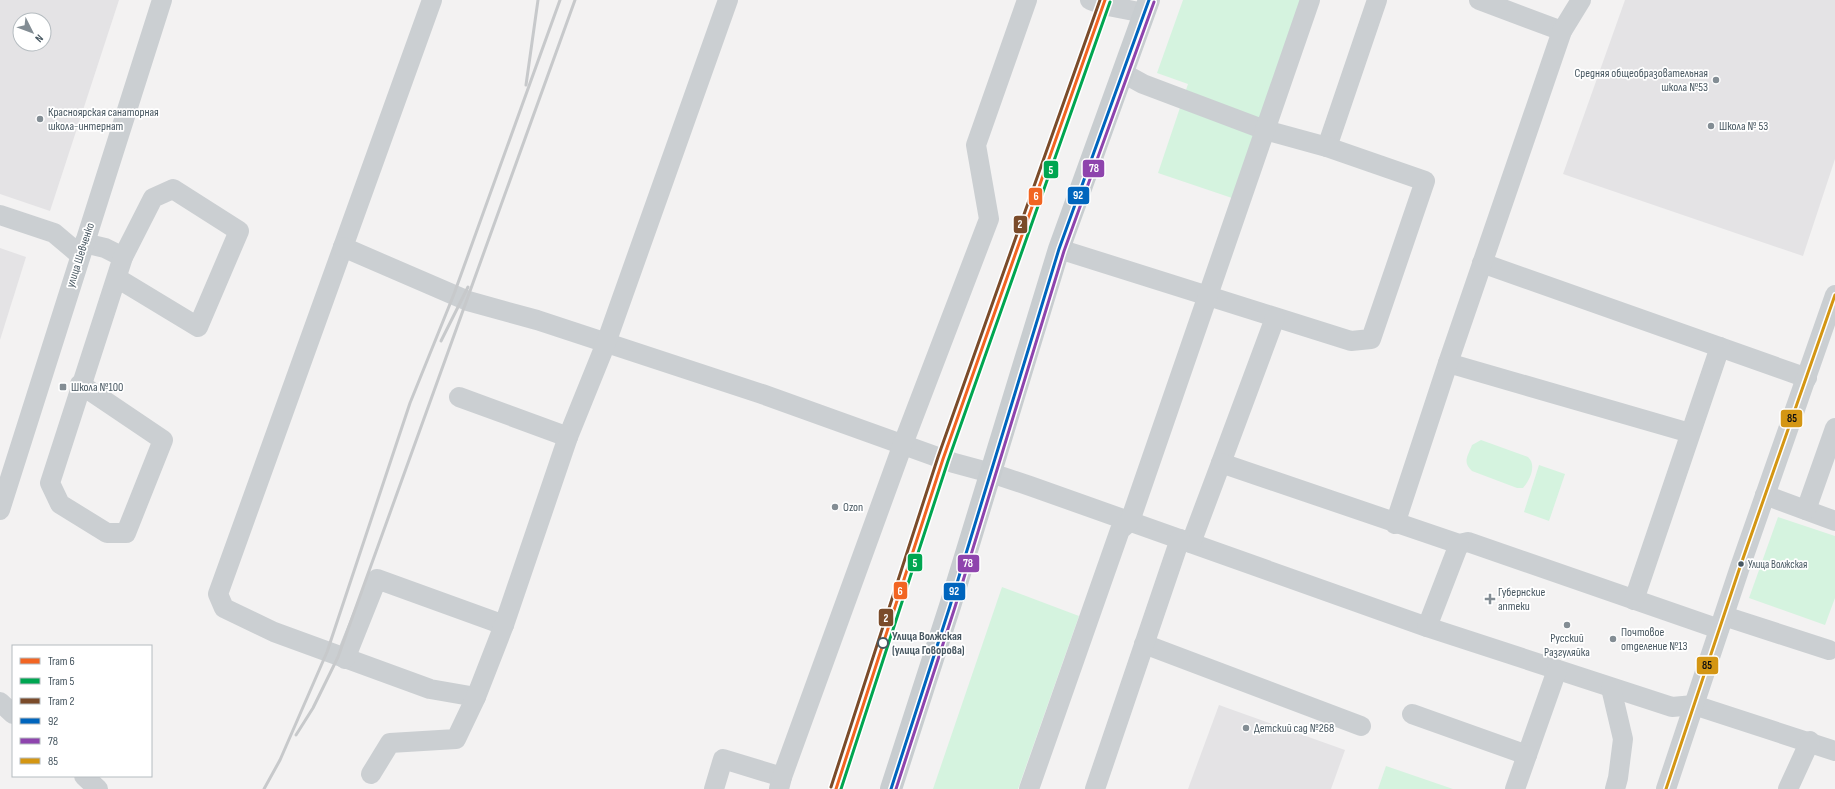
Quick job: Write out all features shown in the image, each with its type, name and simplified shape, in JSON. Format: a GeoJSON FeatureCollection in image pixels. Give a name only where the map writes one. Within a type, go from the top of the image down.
{"type":"FeatureCollection","features":[{"type":"Feature","properties":{"kind":"main road"},"geometry":{"type":"LineString","coordinates":[[891,789],[991,473],[1059,249],[1147,6]]}},
{"type":"Feature","properties":{"kind":"street","name":"улица Шевченко"},"geometry":{"type":"LineString","coordinates":[[0,510],[162,0]]}},
{"type":"Feature","properties":{"kind":"street"},"geometry":{"type":"LineString","coordinates":[[432,0],[218,594],[224,608],[274,632],[430,689],[476,696]]}},
{"type":"Feature","properties":{"kind":"street"},"geometry":{"type":"LineString","coordinates":[[371,774],[390,743],[456,739],[476,696],[504,625],[568,437],[606,343],[728,0]]}},
{"type":"Feature","properties":{"kind":"street"},"geometry":{"type":"LineString","coordinates":[[714,789],[723,759],[781,783],[903,444],[989,219],[976,144],[1027,0]]}},
{"type":"Feature","properties":{"kind":"street"},"geometry":{"type":"LineString","coordinates":[[1090,0],[1103,5],[1147,6]]}},
{"type":"Feature","properties":{"kind":"street"},"geometry":{"type":"LineString","coordinates":[[1029,789],[1120,530],[1130,521],[1310,0]]}},
{"type":"Feature","properties":{"kind":"street"},"geometry":{"type":"LineString","coordinates":[[1327,147],[1377,0]]}},
{"type":"Feature","properties":{"kind":"street"},"geometry":{"type":"LineString","coordinates":[[1479,0],[1562,31]]}},
{"type":"Feature","properties":{"kind":"street"},"geometry":{"type":"LineString","coordinates":[[1395,524],[1448,363],[1562,31],[1580,0]]}},
{"type":"Feature","properties":{"kind":"street"},"geometry":{"type":"LineString","coordinates":[[1059,249],[1351,341],[1370,339],[1424,181],[1327,147],[1266,130],[1143,84],[1123,73]]}},
{"type":"Feature","properties":{"kind":"street"},"geometry":{"type":"LineString","coordinates":[[80,384],[163,440],[126,533],[107,533],[60,504],[50,482],[80,384],[117,278],[124,258],[153,198],[173,189],[239,232],[198,328],[117,278]]}},
{"type":"Feature","properties":{"kind":"street"},"geometry":{"type":"LineString","coordinates":[[0,214],[54,233],[82,249],[105,248],[124,258]]}},
{"type":"Feature","properties":{"kind":"street"},"geometry":{"type":"LineString","coordinates":[[343,247],[468,301],[537,320],[762,394],[954,463],[991,473],[1130,521],[1427,627],[1672,707],[1694,705],[1810,741],[1835,751]]}},
{"type":"Feature","properties":{"kind":"street"},"geometry":{"type":"LineString","coordinates":[[1482,263],[1806,378]]}},
{"type":"Feature","properties":{"kind":"street"},"geometry":{"type":"LineString","coordinates":[[1666,789],[1721,622],[1835,296]]}},
{"type":"Feature","properties":{"kind":"street"},"geometry":{"type":"LineString","coordinates":[[1095,789],[1144,644],[1186,541],[1221,463],[1275,318]]}},
{"type":"Feature","properties":{"kind":"street"},"geometry":{"type":"LineString","coordinates":[[1634,600],[1720,347]]}},
{"type":"Feature","properties":{"kind":"street"},"geometry":{"type":"LineString","coordinates":[[1448,363],[1690,433]]}},
{"type":"Feature","properties":{"kind":"street"},"geometry":{"type":"LineString","coordinates":[[459,397],[568,437]]}},
{"type":"Feature","properties":{"kind":"street"},"geometry":{"type":"LineString","coordinates":[[1806,510],[1835,428]]}},
{"type":"Feature","properties":{"kind":"street"},"geometry":{"type":"LineString","coordinates":[[1221,463],[1395,524],[1459,544],[1468,542],[1634,600],[1829,650]]}},
{"type":"Feature","properties":{"kind":"street"},"geometry":{"type":"LineString","coordinates":[[1765,495],[1835,521]]}},
{"type":"Feature","properties":{"kind":"street"},"geometry":{"type":"LineString","coordinates":[[1427,627],[1459,544]]}},
{"type":"Feature","properties":{"kind":"street"},"geometry":{"type":"LineString","coordinates":[[345,659],[377,579],[504,625]]}},
{"type":"Feature","properties":{"kind":"street"},"geometry":{"type":"LineString","coordinates":[[1144,644],[1361,726]]}},
{"type":"Feature","properties":{"kind":"street"},"geometry":{"type":"LineString","coordinates":[[1515,789],[1558,670]]}},
{"type":"Feature","properties":{"kind":"street"},"geometry":{"type":"LineString","coordinates":[[1612,688],[1623,739],[1618,778],[1615,789]]}},
{"type":"Feature","properties":{"kind":"street"},"geometry":{"type":"LineString","coordinates":[[0,702],[12,713]]}},
{"type":"Feature","properties":{"kind":"street"},"geometry":{"type":"LineString","coordinates":[[1412,714],[1527,754]]}},
{"type":"Feature","properties":{"kind":"street"},"geometry":{"type":"LineString","coordinates":[[1788,789],[1810,741]]}},
{"type":"Feature","properties":{"kind":"street"},"geometry":{"type":"LineString","coordinates":[[85,777],[98,789]]}},
{"type":"Feature","properties":{"kind":"shaded area","name":"Красноярская санаторная школа-интернат"},"geometry":{"type":"Polygon","coordinates":[[[0,0],[119,0],[50,211],[0,194],[0,0]]]}},
{"type":"Feature","properties":{"kind":"shaded area","name":"Средняя общеобразовательная школа №53"},"geometry":{"type":"Polygon","coordinates":[[[1625,0],[1835,0],[1835,159],[1803,256],[1563,174],[1625,0]]]}},
{"type":"Feature","properties":{"kind":"shaded area"},"geometry":{"type":"Polygon","coordinates":[[[0,248],[26,257],[0,340],[0,248]]]}},
{"type":"Feature","properties":{"kind":"shaded area","name":"Детский сад №268"},"geometry":{"type":"Polygon","coordinates":[[[1219,705],[1345,750],[1331,789],[1188,789],[1219,705]]]}},
{"type":"Feature","properties":{"kind":"green space"},"geometry":{"type":"Polygon","coordinates":[[[1183,0],[1301,0],[1232,198],[1158,173],[1188,84],[1157,73],[1183,0]]]}},
{"type":"Feature","properties":{"kind":"green space"},"geometry":{"type":"Polygon","coordinates":[[[1481,440],[1528,457],[1531,460],[1532,472],[1523,488],[1517,488],[1472,471],[1469,468],[1467,465],[1467,459],[1472,445],[1481,440]]]}},
{"type":"Feature","properties":{"kind":"green space"},"geometry":{"type":"Polygon","coordinates":[[[1539,465],[1565,474],[1549,521],[1524,512],[1539,465]]]}},
{"type":"Feature","properties":{"kind":"green space"},"geometry":{"type":"Polygon","coordinates":[[[1778,517],[1835,536],[1835,598],[1825,625],[1749,598],[1778,517]]]}},
{"type":"Feature","properties":{"kind":"green space"},"geometry":{"type":"Polygon","coordinates":[[[1002,587],[1079,616],[1018,789],[933,789],[1002,587]]]}},
{"type":"Feature","properties":{"kind":"green space"},"geometry":{"type":"Polygon","coordinates":[[[1386,766],[1453,789],[1378,789],[1386,766]]]}},
{"type":"Feature","properties":{"kind":"railway"},"geometry":{"type":"LineString","coordinates":[[526,85],[538,0]]}},
{"type":"Feature","properties":{"kind":"railway"},"geometry":{"type":"LineString","coordinates":[[264,789],[280,760],[327,652],[410,403],[454,294],[560,0]]}},
{"type":"Feature","properties":{"kind":"railway"},"geometry":{"type":"LineString","coordinates":[[296,735],[313,708],[338,657],[575,0]]}},
{"type":"Feature","properties":{"kind":"railway"},"geometry":{"type":"LineString","coordinates":[[441,341],[468,287]]}},
{"type":"Feature","properties":{"kind":"tram line","name":"2"},"geometry":{"type":"LineString","coordinates":[[831,787],[938,457],[1100,0]]}},
{"type":"Feature","properties":{"kind":"tram line","name":"6"},"geometry":{"type":"LineString","coordinates":[[836,789],[943,459],[1105,0]]}},
{"type":"Feature","properties":{"kind":"tram line","name":"5"},"geometry":{"type":"LineString","coordinates":[[841,789],[948,461],[1110,2]]}},
{"type":"Feature","properties":{"kind":"transit line","name":"92"},"geometry":{"type":"LineString","coordinates":[[891,789],[950,606],[1059,249],[1149,0]]}},
{"type":"Feature","properties":{"kind":"transit line","name":"78"},"geometry":{"type":"LineString","coordinates":[[896,789],[955,607],[1064,251],[1154,2]]}},
{"type":"Feature","properties":{"kind":"transit line","name":"85"},"geometry":{"type":"LineString","coordinates":[[1666,789],[1740,567],[1835,295]]}},
{"type":"Feature","properties":{"kind":"place","name":"Средняя общеобразовательная школа №53"},"geometry":{"type":"Point","coordinates":[1716,80]}},
{"type":"Feature","properties":{"kind":"place","name":"Красноярская санаторная школа-интернат"},"geometry":{"type":"Point","coordinates":[40,119]}},
{"type":"Feature","properties":{"kind":"place","name":"Школа № 53"},"geometry":{"type":"Point","coordinates":[1711,126]}},
{"type":"Feature","properties":{"kind":"place","name":"Школа №100"},"geometry":{"type":"Point","coordinates":[63,387]}},
{"type":"Feature","properties":{"kind":"place","name":"Ozon"},"geometry":{"type":"Point","coordinates":[835,507]}},
{"type":"Feature","properties":{"kind":"place","name":"Улица Волжская"},"geometry":{"type":"Point","coordinates":[1741,564]}},
{"type":"Feature","properties":{"kind":"place","name":"Губернские аптеки"},"geometry":{"type":"Point","coordinates":[1490,599]}},
{"type":"Feature","properties":{"kind":"place","name":"Русский Разгуляйка"},"geometry":{"type":"Point","coordinates":[1567,625]}},
{"type":"Feature","properties":{"kind":"place","name":"Почтовое отделение №13"},"geometry":{"type":"Point","coordinates":[1613,639]}},
{"type":"Feature","properties":{"kind":"place","name":"Улица Волжская (улица Говорова)"},"geometry":{"type":"Point","coordinates":[883,643]}},
{"type":"Feature","properties":{"kind":"place","name":"Детский сад №268"},"geometry":{"type":"Point","coordinates":[1246,728]}}]}
